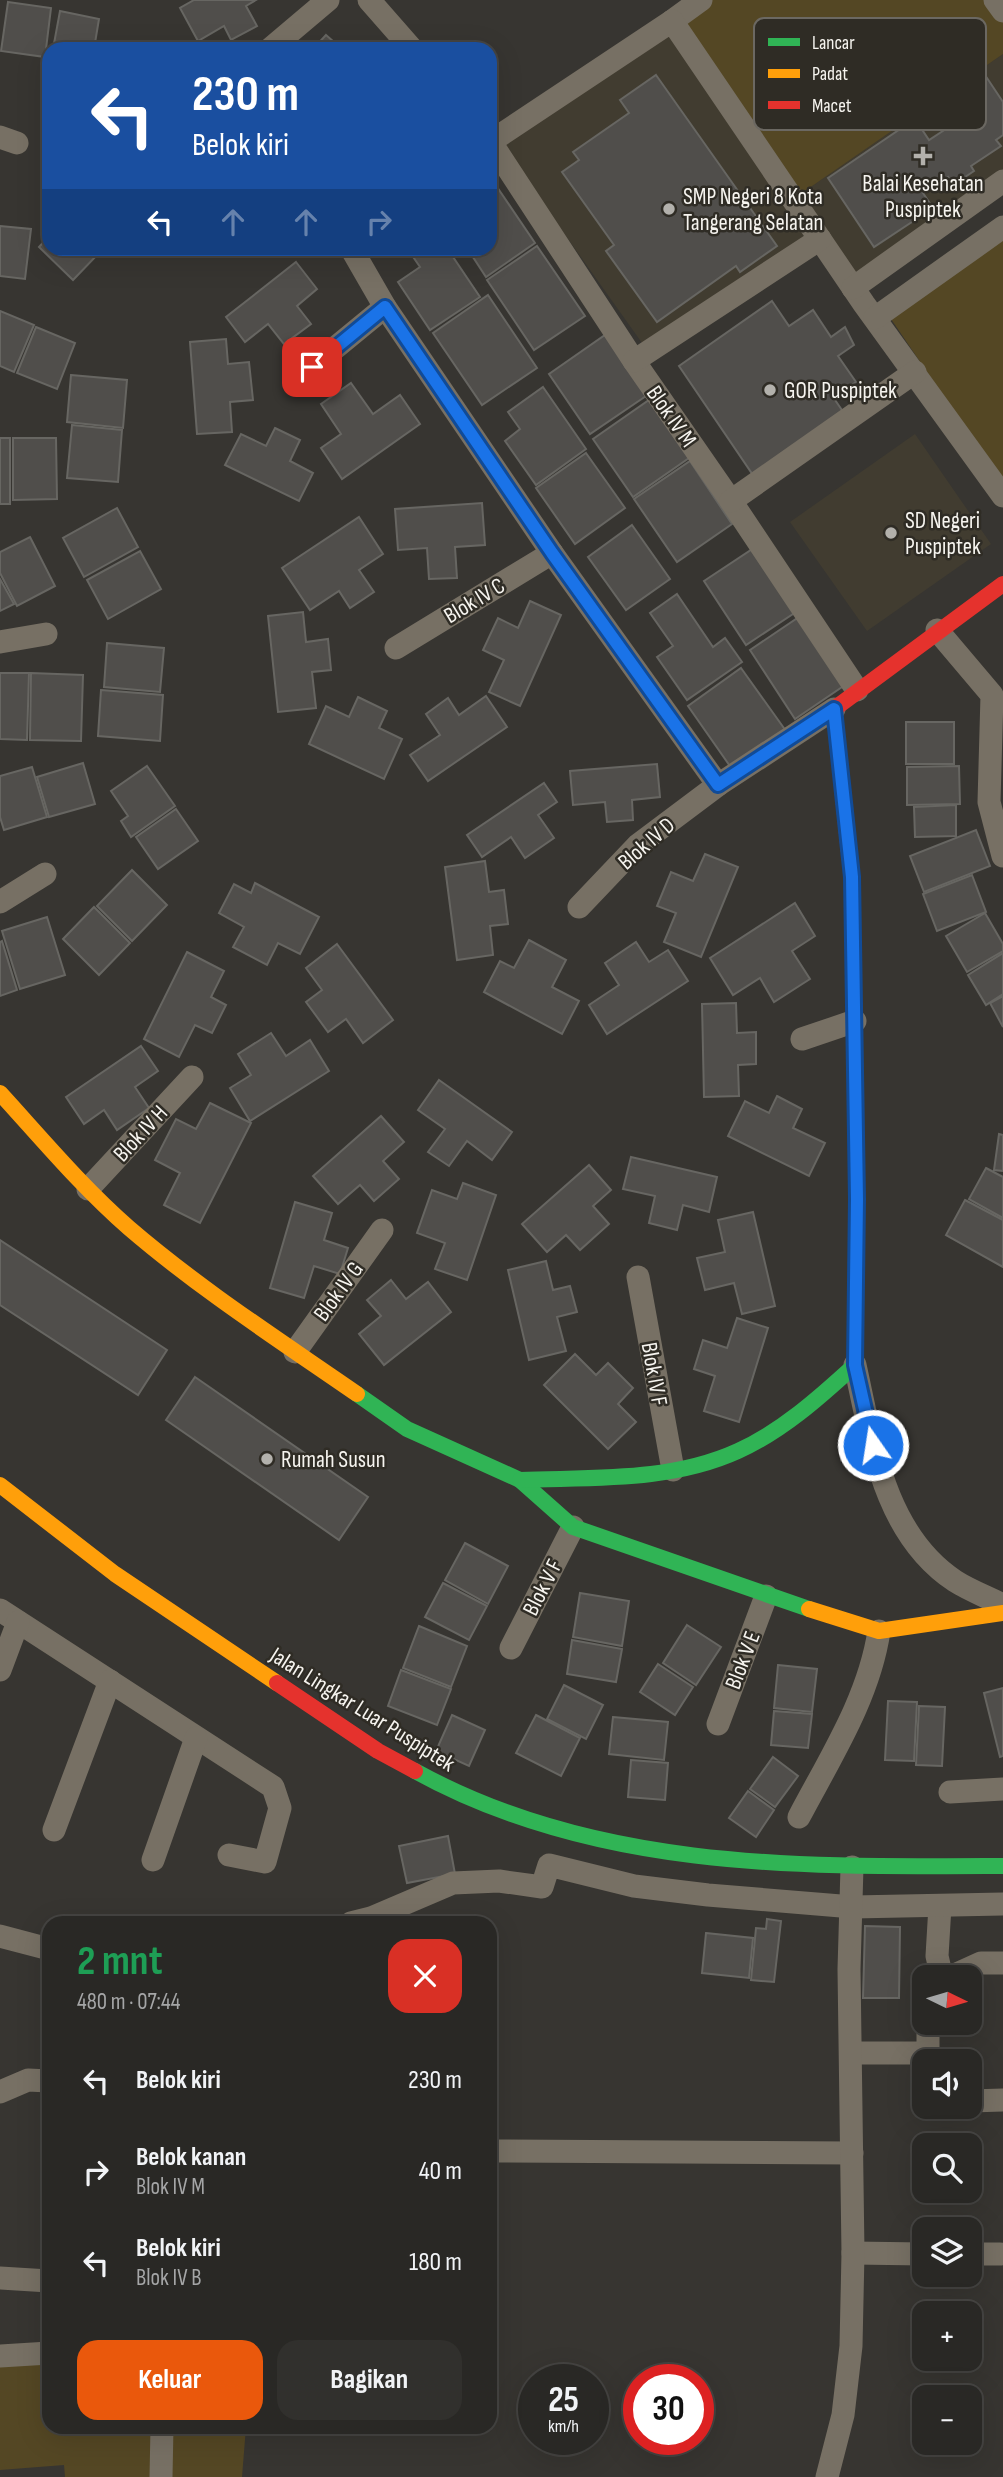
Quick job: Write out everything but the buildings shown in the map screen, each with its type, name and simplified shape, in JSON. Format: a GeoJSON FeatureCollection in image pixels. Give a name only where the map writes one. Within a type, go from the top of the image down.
{"type":"FeatureCollection","features":[{"type":"Feature","properties":{"kind":"street"},"geometry":{"type":"LineString","coordinates":[[278,42],[328,0]]}},
{"type":"Feature","properties":{"kind":"street"},"geometry":{"type":"LineString","coordinates":[[369,0],[406,42]]}},
{"type":"Feature","properties":{"kind":"street"},"geometry":{"type":"LineString","coordinates":[[497,136],[701,0]]}},
{"type":"Feature","properties":{"kind":"street"},"geometry":{"type":"LineString","coordinates":[[995,0],[1003,11]]}},
{"type":"Feature","properties":{"kind":"street"},"geometry":{"type":"LineString","coordinates":[[672,21],[853,288],[1003,496]]}},
{"type":"Feature","properties":{"kind":"street","name":"Blok IV M"},"geometry":{"type":"LineString","coordinates":[[497,152],[634,361],[857,691]]}},
{"type":"Feature","properties":{"kind":"street"},"geometry":{"type":"LineString","coordinates":[[853,288],[1003,181]]}},
{"type":"Feature","properties":{"kind":"street"},"geometry":{"type":"LineString","coordinates":[[875,318],[1003,227]]}},
{"type":"Feature","properties":{"kind":"street"},"geometry":{"type":"LineString","coordinates":[[634,361],[820,239]]}},
{"type":"Feature","properties":{"kind":"street"},"geometry":{"type":"LineString","coordinates":[[356,256],[385,307],[552,553],[718,785]]}},
{"type":"Feature","properties":{"kind":"street"},"geometry":{"type":"LineString","coordinates":[[312,367],[385,307]]}},
{"type":"Feature","properties":{"kind":"street"},"geometry":{"type":"LineString","coordinates":[[731,501],[915,372]]}},
{"type":"Feature","properties":{"kind":"street","name":"Blok IV C"},"geometry":{"type":"LineString","coordinates":[[396,648],[552,553]]}},
{"type":"Feature","properties":{"kind":"street"},"geometry":{"type":"LineString","coordinates":[[1003,584],[937,630],[834,709],[852,877],[855,1021],[855,1365],[873,1445],[895,1511],[908,1534],[926,1558],[955,1581],[1003,1605]]}},
{"type":"Feature","properties":{"kind":"street"},"geometry":{"type":"LineString","coordinates":[[937,630],[998,687],[989,802],[1003,856]]}},
{"type":"Feature","properties":{"kind":"street"},"geometry":{"type":"LineString","coordinates":[[0,642],[46,634]]}},
{"type":"Feature","properties":{"kind":"street","name":"Blok IV D"},"geometry":{"type":"LineString","coordinates":[[579,907],[638,845],[718,785],[834,709]]}},
{"type":"Feature","properties":{"kind":"street"},"geometry":{"type":"LineString","coordinates":[[0,902],[45,874]]}},
{"type":"Feature","properties":{"kind":"street"},"geometry":{"type":"LineString","coordinates":[[802,1039],[855,1021]]}},
{"type":"Feature","properties":{"kind":"street","name":"Blok IV H"},"geometry":{"type":"LineString","coordinates":[[88,1189],[192,1077]]}},
{"type":"Feature","properties":{"kind":"street"},"geometry":{"type":"LineString","coordinates":[[0,1093],[88,1189],[128,1227],[204,1288],[407,1429],[520,1480],[573,1527],[766,1596],[879,1631],[1003,1613]]}},
{"type":"Feature","properties":{"kind":"street","name":"Blok IV G"},"geometry":{"type":"LineString","coordinates":[[295,1352],[382,1230]]}},
{"type":"Feature","properties":{"kind":"street","name":"Blok IV F"},"geometry":{"type":"LineString","coordinates":[[638,1277],[673,1470]]}},
{"type":"Feature","properties":{"kind":"street"},"geometry":{"type":"LineString","coordinates":[[520,1480],[673,1470],[717,1459],[743,1448],[792,1420],[855,1365]]}},
{"type":"Feature","properties":{"kind":"street","name":"Jalan Lingkar Luar Puspiptek"},"geometry":{"type":"LineString","coordinates":[[0,1485],[115,1574],[378,1751],[454,1793],[538,1824],[634,1849],[730,1862],[852,1867],[1003,1866]]}},
{"type":"Feature","properties":{"kind":"street","name":"Blok V F"},"geometry":{"type":"LineString","coordinates":[[511,1648],[573,1527]]}},
{"type":"Feature","properties":{"kind":"street","name":"Blok V E"},"geometry":{"type":"LineString","coordinates":[[718,1724],[766,1596]]}},
{"type":"Feature","properties":{"kind":"street"},"geometry":{"type":"LineString","coordinates":[[0,1670],[9,1616],[273,1787],[280,1808],[265,1862],[229,1855]]}},
{"type":"Feature","properties":{"kind":"street"},"geometry":{"type":"LineString","coordinates":[[799,1817],[852,1716],[876,1648],[879,1631]]}},
{"type":"Feature","properties":{"kind":"street"},"geometry":{"type":"LineString","coordinates":[[54,1830],[110,1681]]}},
{"type":"Feature","properties":{"kind":"street"},"geometry":{"type":"LineString","coordinates":[[153,1860],[196,1738]]}},
{"type":"Feature","properties":{"kind":"street"},"geometry":{"type":"LineString","coordinates":[[950,1792],[1003,1789]]}},
{"type":"Feature","properties":{"kind":"street"},"geometry":{"type":"LineString","coordinates":[[379,1916],[453,1883],[499,1881],[542,1887],[549,1865],[634,1886],[853,1907],[1003,1904]]}},
{"type":"Feature","properties":{"kind":"street"},"geometry":{"type":"LineString","coordinates":[[827,2477],[838,2444],[848,2380],[853,2253],[849,1969],[853,1907],[852,1867]]}},
{"type":"Feature","properties":{"kind":"street"},"geometry":{"type":"LineString","coordinates":[[939,1965],[937,1956],[940,1906]]}},
{"type":"Feature","properties":{"kind":"street"},"geometry":{"type":"LineString","coordinates":[[0,1936],[42,1947]]}},
{"type":"Feature","properties":{"kind":"street"},"geometry":{"type":"LineString","coordinates":[[977,1965],[1003,1963]]}},
{"type":"Feature","properties":{"kind":"street"},"geometry":{"type":"LineString","coordinates":[[851,2053],[912,2056]]}},
{"type":"Feature","properties":{"kind":"street"},"geometry":{"type":"LineString","coordinates":[[0,2092],[28,2081],[42,2081]]}},
{"type":"Feature","properties":{"kind":"street"},"geometry":{"type":"LineString","coordinates":[[982,2101],[1003,2100]]}},
{"type":"Feature","properties":{"kind":"street"},"geometry":{"type":"LineString","coordinates":[[497,2151],[852,2152]]}},
{"type":"Feature","properties":{"kind":"street"},"geometry":{"type":"LineString","coordinates":[[853,2253],[912,2253]]}},
{"type":"Feature","properties":{"kind":"street"},"geometry":{"type":"LineString","coordinates":[[982,2254],[1000,2254]]}},
{"type":"Feature","properties":{"kind":"street"},"geometry":{"type":"LineString","coordinates":[[0,2278],[42,2281]]}},
{"type":"Feature","properties":{"kind":"street"},"geometry":{"type":"LineString","coordinates":[[0,2356],[42,2353]]}},
{"type":"Feature","properties":{"kind":"street"},"geometry":{"type":"LineString","coordinates":[[161,2477],[162,2434]]}},
{"type":"Feature","properties":{"kind":"shaded area"},"geometry":{"type":"Polygon","coordinates":[[[700,0],[1003,0],[1003,54],[986,66],[986,18],[754,18],[754,130],[893,130],[792,200],[672,20],[700,0]]]}},
{"type":"Feature","properties":{"kind":"shaded area"},"geometry":{"type":"Polygon","coordinates":[[[672,20],[792,200],[893,130],[986,130],[986,66],[1003,54],[1003,178],[855,287],[813,232],[647,350],[497,139],[497,133],[672,20]]]}},
{"type":"Feature","properties":{"kind":"shaded area"},"geometry":{"type":"Polygon","coordinates":[[[1003,238],[1003,484],[889,316],[1003,238]]]}},
{"type":"Feature","properties":{"kind":"shaded area","name":"SD Negeri Puspiptek"},"geometry":{"type":"Polygon","coordinates":[[[915,434],[991,544],[867,631],[790,522],[915,434]]]}},
{"type":"Feature","properties":{"kind":"shaded area"},"geometry":{"type":"Polygon","coordinates":[[[42,2361],[42,2434],[245,2434],[242,2477],[65,2477],[64,2465],[0,2470],[0,2363],[42,2361]]]}},
{"type":"Feature","properties":{"kind":"traffic: fast"},"geometry":{"type":"LineString","coordinates":[[520,1480],[631,1476],[686,1468],[712,1461],[754,1443],[785,1424],[814,1401],[855,1365],[857,1208]]}},
{"type":"Feature","properties":{"kind":"traffic: fast"},"geometry":{"type":"LineString","coordinates":[[357,1394],[407,1429],[520,1480],[573,1527],[809,1609]]}},
{"type":"Feature","properties":{"kind":"traffic: fast"},"geometry":{"type":"LineString","coordinates":[[415,1771],[484,1804],[555,1828],[628,1845],[776,1863],[1003,1866]]}},
{"type":"Feature","properties":{"kind":"traffic: slow"},"geometry":{"type":"LineString","coordinates":[[848,844],[852,877],[857,1208]]}},
{"type":"Feature","properties":{"kind":"traffic: slow"},"geometry":{"type":"LineString","coordinates":[[0,1093],[79,1179],[129,1228],[212,1293],[357,1394]]}},
{"type":"Feature","properties":{"kind":"traffic: slow"},"geometry":{"type":"LineString","coordinates":[[0,1485],[115,1574],[277,1683]]}},
{"type":"Feature","properties":{"kind":"traffic: slow"},"geometry":{"type":"LineString","coordinates":[[809,1609],[879,1631],[1003,1613]]}},
{"type":"Feature","properties":{"kind":"traffic: jam"},"geometry":{"type":"LineString","coordinates":[[848,844],[834,709],[1003,584]]}},
{"type":"Feature","properties":{"kind":"traffic: jam"},"geometry":{"type":"LineString","coordinates":[[277,1683],[378,1751],[415,1771]]}},
{"type":"Feature","properties":{"kind":"place","name":"Balai Kesehatan Puspiptek"},"geometry":{"type":"Point","coordinates":[923,156]}},
{"type":"Feature","properties":{"kind":"place","name":"SMP Negeri 8 Kota Tangerang Selatan"},"geometry":{"type":"Point","coordinates":[669,209]}},
{"type":"Feature","properties":{"kind":"place","name":"GOR Puspiptek"},"geometry":{"type":"Point","coordinates":[770,390]}},
{"type":"Feature","properties":{"kind":"place","name":"SD Negeri Puspiptek"},"geometry":{"type":"Point","coordinates":[891,533]}},
{"type":"Feature","properties":{"kind":"place","name":"Rumah Susun"},"geometry":{"type":"Point","coordinates":[267,1459]}},
{"type":"Feature","properties":{"kind":"route"},"geometry":{"type":"LineString","coordinates":[[312,367],[385,307],[552,553],[718,785],[834,709],[852,877],[857,1199],[855,1365],[873,1445]]}}]}
